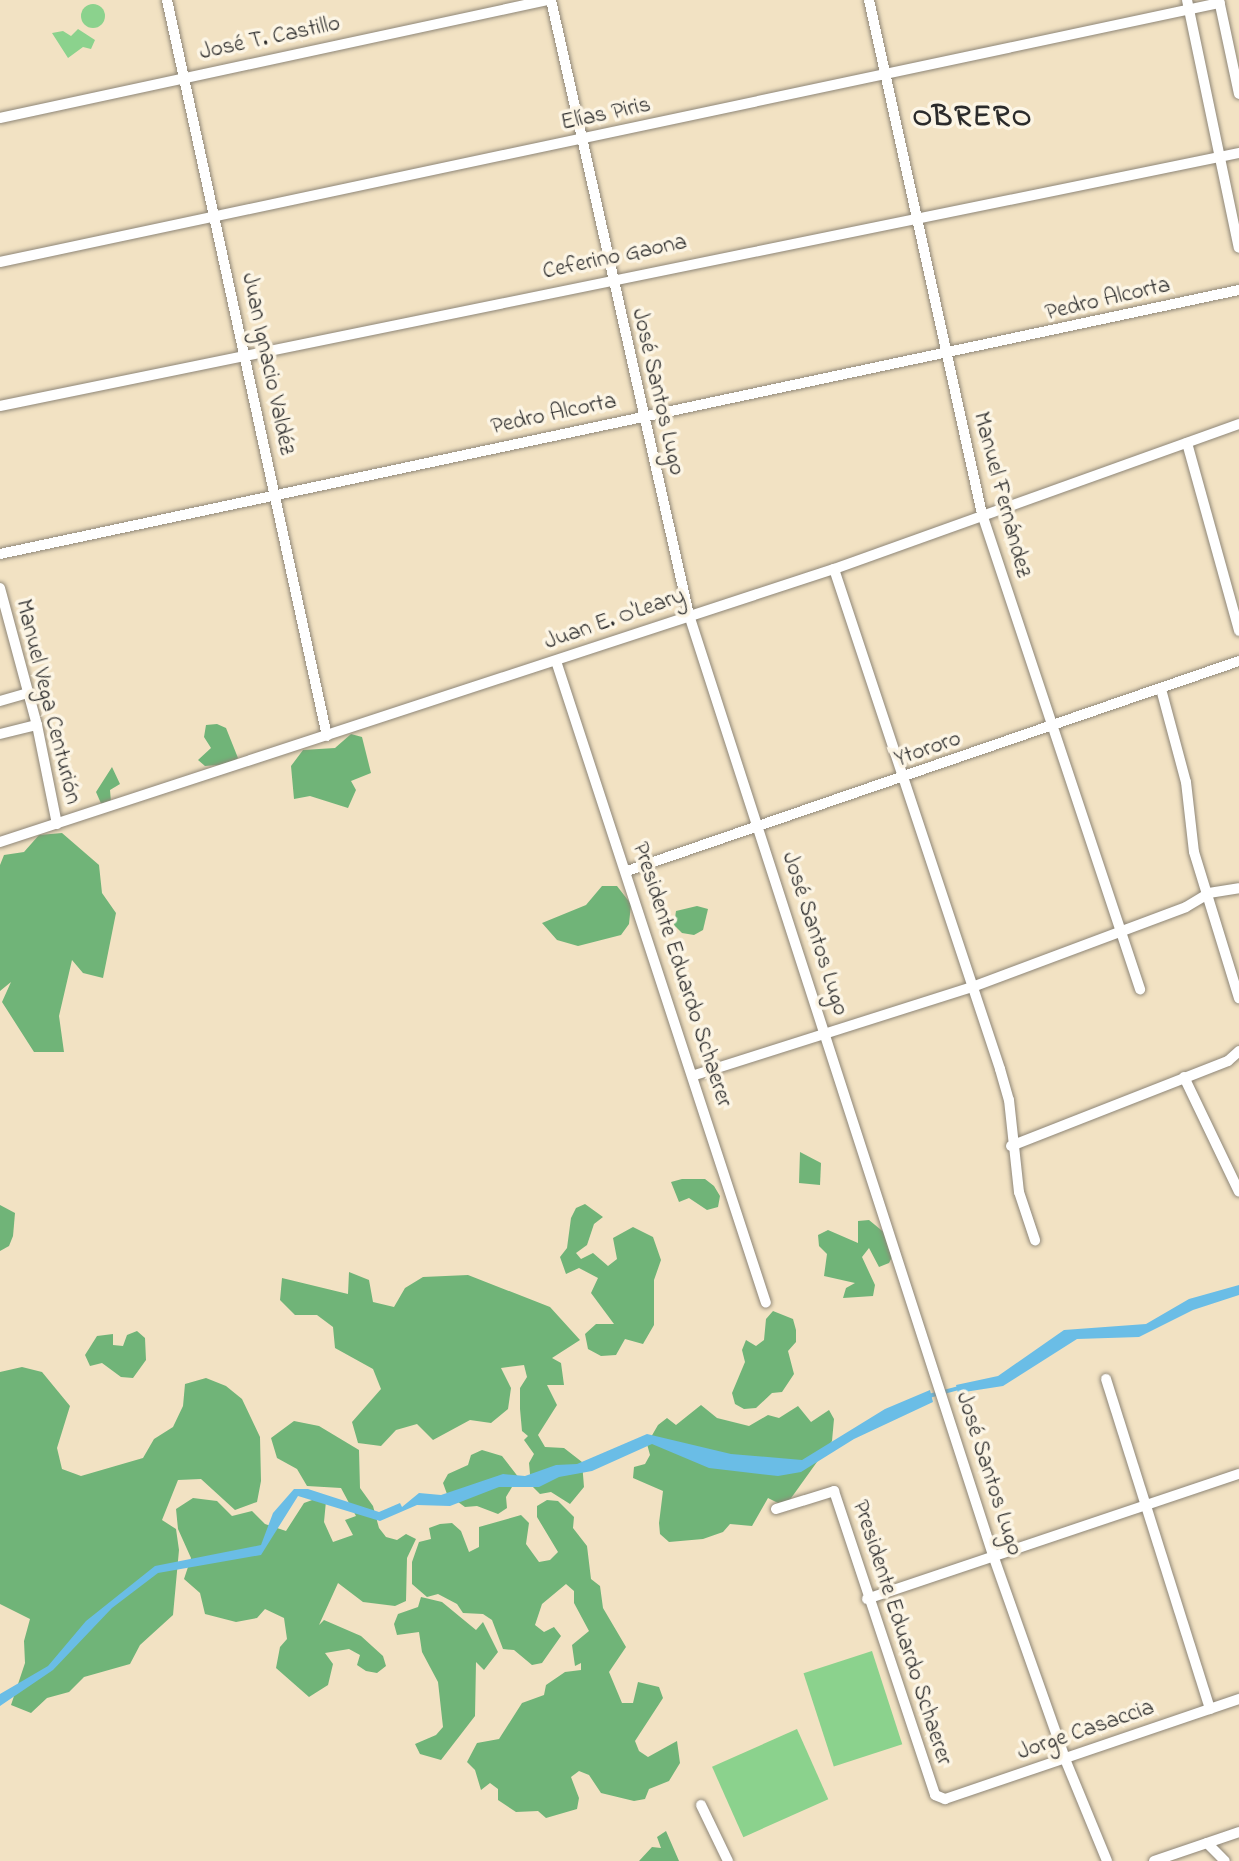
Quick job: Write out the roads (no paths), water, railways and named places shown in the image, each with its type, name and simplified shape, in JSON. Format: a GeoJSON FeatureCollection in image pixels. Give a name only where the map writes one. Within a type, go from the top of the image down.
{"type":"FeatureCollection","features":[{"type":"Feature","properties":{"kind":"street","name":"Juan Ignacio Valdéz"},"geometry":{"type":"LineString","coordinates":[[167,0],[327,736]]}},
{"type":"Feature","properties":{"kind":"street","name":"José T. Castillo"},"geometry":{"type":"LineString","coordinates":[[0,118],[184,76],[550,0]]}},
{"type":"Feature","properties":{"kind":"street","name":"José Santos Lugo"},"geometry":{"type":"LineString","coordinates":[[550,0],[583,140],[641,417],[689,615],[828,1036],[994,1559],[1065,1759],[1107,1861]]}},
{"type":"Feature","properties":{"kind":"street","name":"Manuel Fernández"},"geometry":{"type":"LineString","coordinates":[[869,0],[914,216],[982,513],[1140,989]]}},
{"type":"Feature","properties":{"kind":"street","name":"Elías Piris"},"geometry":{"type":"LineString","coordinates":[[0,262],[583,140],[1188,5],[1219,2]]}},
{"type":"Feature","properties":{"kind":"street"},"geometry":{"type":"LineString","coordinates":[[1219,2],[1239,94]]}},
{"type":"Feature","properties":{"kind":"street"},"geometry":{"type":"LineString","coordinates":[[1188,5],[1222,156],[1239,248]]}},
{"type":"Feature","properties":{"kind":"street","name":"Ceferino Gaona"},"geometry":{"type":"LineString","coordinates":[[0,406],[914,216],[1239,153]]}},
{"type":"Feature","properties":{"kind":"street","name":"Pedro Alcorta"},"geometry":{"type":"LineString","coordinates":[[0,554],[274,493],[945,356],[1239,290]]}},
{"type":"Feature","properties":{"kind":"street","name":"Juan E. O'Leary"},"geometry":{"type":"LineString","coordinates":[[0,842],[834,569],[982,513],[1239,425]]}},
{"type":"Feature","properties":{"kind":"street"},"geometry":{"type":"LineString","coordinates":[[1187,443],[1239,631]]}},
{"type":"Feature","properties":{"kind":"street"},"geometry":{"type":"LineString","coordinates":[[834,569],[975,986],[1009,1100],[1011,1146],[1019,1192],[1035,1240]]}},
{"type":"Feature","properties":{"kind":"street","name":"Manuel Vega Centurión"},"geometry":{"type":"LineString","coordinates":[[0,589],[37,725],[57,824]]}},
{"type":"Feature","properties":{"kind":"street","name":"Presidente Eduardo Schaerer"},"geometry":{"type":"LineString","coordinates":[[556,661],[695,1075],[766,1303]]}},
{"type":"Feature","properties":{"kind":"street","name":"Ytororo"},"geometry":{"type":"LineString","coordinates":[[627,871],[1053,728],[1239,661]]}},
{"type":"Feature","properties":{"kind":"street"},"geometry":{"type":"LineString","coordinates":[[1161,689],[1186,782],[1194,852],[1209,893],[1239,998]]}},
{"type":"Feature","properties":{"kind":"street"},"geometry":{"type":"LineString","coordinates":[[0,701],[28,693]]}},
{"type":"Feature","properties":{"kind":"street"},"geometry":{"type":"LineString","coordinates":[[0,734],[37,725]]}},
{"type":"Feature","properties":{"kind":"street"},"geometry":{"type":"LineString","coordinates":[[695,1075],[828,1036],[975,986],[1186,907],[1209,893],[1226,894],[1239,888]]}},
{"type":"Feature","properties":{"kind":"street"},"geometry":{"type":"LineString","coordinates":[[1011,1146],[1228,1061],[1239,1051]]}},
{"type":"Feature","properties":{"kind":"street"},"geometry":{"type":"LineString","coordinates":[[1184,1077],[1239,1192]]}},
{"type":"Feature","properties":{"kind":"street"},"geometry":{"type":"LineString","coordinates":[[1106,1380],[1210,1709]]}},
{"type":"Feature","properties":{"kind":"street"},"geometry":{"type":"LineString","coordinates":[[867,1599],[994,1559],[1239,1474]]}},
{"type":"Feature","properties":{"kind":"street","name":"Presidente Eduardo Schaerer"},"geometry":{"type":"LineString","coordinates":[[776,1509],[834,1491],[867,1599],[935,1795],[945,1799]]}},
{"type":"Feature","properties":{"kind":"street","name":"Jorge Casaccia"},"geometry":{"type":"LineString","coordinates":[[945,1799],[1239,1699]]}},
{"type":"Feature","properties":{"kind":"street"},"geometry":{"type":"LineString","coordinates":[[701,1805],[727,1861]]}},
{"type":"Feature","properties":{"kind":"street"},"geometry":{"type":"LineString","coordinates":[[1154,1861],[1239,1832]]}},
{"type":"Feature","properties":{"kind":"street"},"geometry":{"type":"LineString","coordinates":[[1207,1843],[1225,1861]]}},
{"type":"Feature","properties":{"kind":"water"},"geometry":{"type":"Polygon","coordinates":[[[1239,1285],[1239,1295],[1193,1310],[1139,1337],[1077,1339],[1003,1386],[958,1393],[956,1385],[998,1376],[1064,1330],[1146,1324],[1189,1299],[1239,1285]]]}},
{"type":"Feature","properties":{"kind":"water"},"geometry":{"type":"Polygon","coordinates":[[[930,1390],[933,1402],[854,1439],[801,1472],[778,1476],[709,1468],[652,1444],[592,1471],[559,1477],[539,1487],[499,1487],[450,1506],[417,1505],[380,1521],[298,1496],[261,1555],[158,1573],[112,1608],[53,1670],[0,1706],[0,1694],[48,1666],[86,1621],[155,1566],[261,1545],[273,1513],[294,1489],[308,1489],[379,1512],[400,1503],[402,1507],[419,1493],[441,1495],[503,1474],[525,1476],[556,1465],[577,1464],[647,1434],[731,1454],[802,1460],[885,1409],[930,1390]]]}},
{"type":"Feature","properties":{"kind":"waterway"},"geometry":{"type":"LineString","coordinates":[[929,1396],[959,1388]]}},
{"type":"Feature","properties":{"kind":"district","name":"OBRERO"},"geometry":{"type":"Point","coordinates":[973,118]}}]}
